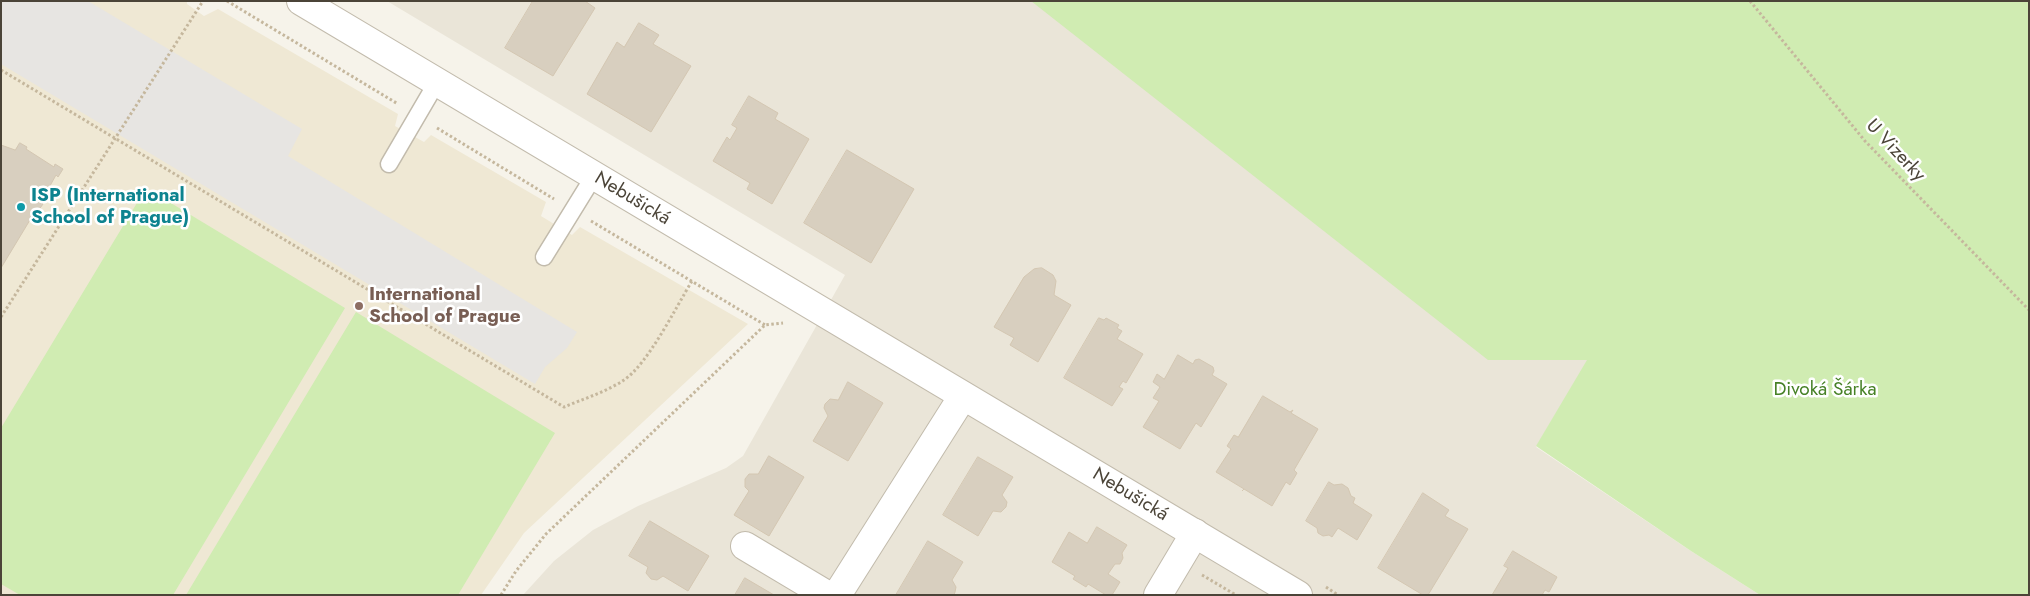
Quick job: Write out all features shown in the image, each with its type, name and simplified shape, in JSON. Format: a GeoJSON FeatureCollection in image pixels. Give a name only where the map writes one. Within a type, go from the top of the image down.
{"type":"FeatureCollection","features":[{"type":"Feature","properties":{"kind":"street","name":"Nebušická"},"geometry":{"type":"LineString","coordinates":[[301,1],[1298,595]]}},
{"type":"Feature","properties":{"kind":"street"},"geometry":{"type":"LineString","coordinates":[[837,595],[963,396]]}},
{"type":"Feature","properties":{"kind":"street"},"geometry":{"type":"LineString","coordinates":[[1158,595],[1195,533]]}},
{"type":"Feature","properties":{"kind":"street"},"geometry":{"type":"LineString","coordinates":[[745,546],[827,595]]}},
{"type":"Feature","properties":{"kind":"lane"},"geometry":{"type":"LineString","coordinates":[[389,164],[437,82]]}},
{"type":"Feature","properties":{"kind":"lane"},"geometry":{"type":"LineString","coordinates":[[544,257],[594,176]]}},
{"type":"Feature","properties":{"kind":"path"},"geometry":{"type":"LineString","coordinates":[[1,316],[203,1]]}},
{"type":"Feature","properties":{"kind":"path"},"geometry":{"type":"LineString","coordinates":[[227,1],[765,324],[793,322]]}},
{"type":"Feature","properties":{"kind":"path","name":"U Vizerky"},"geometry":{"type":"LineString","coordinates":[[1750,1],[1865,141],[2029,310]]}},
{"type":"Feature","properties":{"kind":"path"},"geometry":{"type":"LineString","coordinates":[[1,70],[564,408],[615,385],[634,372],[647,355],[692,281]]}},
{"type":"Feature","properties":{"kind":"path"},"geometry":{"type":"LineString","coordinates":[[501,595],[516,571],[546,534],[765,324]]}},
{"type":"Feature","properties":{"kind":"path"},"geometry":{"type":"LineString","coordinates":[[1178,561],[1236,595]]}},
{"type":"Feature","properties":{"kind":"shaded area","name":"International School of Prague"},"geometry":{"type":"Polygon","coordinates":[[[1,1],[187,1],[187,4],[204,16],[218,9],[398,114],[395,126],[424,142],[431,135],[546,202],[541,216],[572,235],[580,227],[748,324],[524,533],[481,595],[1,595],[1,1]]]}},
{"type":"Feature","properties":{"kind":"shaded area"},"geometry":{"type":"Polygon","coordinates":[[[1,1],[88,1],[302,129],[288,156],[577,332],[567,348],[545,367],[535,384],[1,64],[1,1]]]}},
{"type":"Feature","properties":{"kind":"shaded area"},"geometry":{"type":"Polygon","coordinates":[[[387,1],[1074,1],[1588,360],[1536,447],[1760,595],[523,595],[554,561],[593,530],[638,506],[726,468],[743,456],[845,275],[387,1]]]}},
{"type":"Feature","properties":{"kind":"green space","name":"Divoká Šárka"},"geometry":{"type":"Polygon","coordinates":[[[1031,1],[2029,1],[2029,595],[1760,595],[1691,551],[1536,446],[1587,360],[1488,360],[1031,1]]]}},
{"type":"Feature","properties":{"kind":"green space"},"geometry":{"type":"Polygon","coordinates":[[[146,188],[345,308],[173,595],[20,595],[1,584],[1,428],[146,188]]]}},
{"type":"Feature","properties":{"kind":"green space"},"geometry":{"type":"Polygon","coordinates":[[[356,312],[555,433],[458,595],[186,595],[356,312]]]}},
{"type":"Feature","properties":{"kind":"building"},"geometry":{"type":"Polygon","coordinates":[[[533,1],[585,1],[595,8],[553,76],[505,48],[533,1]]]}},
{"type":"Feature","properties":{"kind":"building"},"geometry":{"type":"Polygon","coordinates":[[[639,23],[659,35],[653,44],[691,66],[651,132],[587,94],[617,42],[624,47],[639,23]]]}},
{"type":"Feature","properties":{"kind":"building"},"geometry":{"type":"Polygon","coordinates":[[[749,96],[778,113],[775,119],[809,139],[772,204],[747,189],[750,183],[713,161],[727,137],[730,140],[737,128],[732,125],[749,96]]]}},
{"type":"Feature","properties":{"kind":"building","name":"ISP (International School of Prague)"},"geometry":{"type":"Polygon","coordinates":[[[20,143],[54,167],[55,164],[63,169],[58,177],[56,175],[41,202],[43,204],[38,211],[36,210],[1,268],[1,145],[15,150],[20,143]]]}},
{"type":"Feature","properties":{"kind":"building"},"geometry":{"type":"Polygon","coordinates":[[[847,150],[914,189],[871,263],[804,223],[847,150]]]}},
{"type":"Feature","properties":{"kind":"building"},"geometry":{"type":"Polygon","coordinates":[[[1042,268],[1053,275],[1056,281],[1054,295],[1071,305],[1038,362],[1010,345],[1014,338],[994,327],[1024,277],[1034,269],[1042,268]]]}},
{"type":"Feature","properties":{"kind":"building"},"geometry":{"type":"Polygon","coordinates":[[[1099,318],[1104,320],[1106,318],[1119,325],[1117,328],[1122,331],[1117,339],[1143,354],[1126,383],[1123,381],[1119,387],[1123,389],[1112,406],[1064,378],[1099,318]]]}},
{"type":"Feature","properties":{"kind":"building"},"geometry":{"type":"Polygon","coordinates":[[[1178,355],[1193,364],[1195,360],[1199,359],[1213,367],[1212,375],[1227,384],[1201,427],[1196,423],[1180,449],[1143,427],[1159,401],[1153,398],[1160,387],[1153,382],[1157,374],[1164,379],[1178,355]]]}},
{"type":"Feature","properties":{"kind":"building"},"geometry":{"type":"Polygon","coordinates":[[[848,382],[883,403],[848,461],[813,441],[828,416],[824,408],[825,404],[830,399],[838,400],[848,382]]]}},
{"type":"Feature","properties":{"kind":"building"},"geometry":{"type":"Polygon","coordinates":[[[1263,396],[1290,412],[1293,410],[1291,413],[1318,429],[1294,470],[1297,473],[1290,485],[1286,482],[1272,506],[1216,472],[1231,449],[1227,446],[1234,435],[1238,437],[1263,396]]]}},
{"type":"Feature","properties":{"kind":"building"},"geometry":{"type":"Polygon","coordinates":[[[769,456],[804,477],[769,536],[734,515],[749,491],[745,487],[745,479],[749,474],[758,474],[769,456]]]}},
{"type":"Feature","properties":{"kind":"building"},"geometry":{"type":"Polygon","coordinates":[[[978,457],[1013,477],[1002,495],[1007,502],[1006,507],[1001,512],[993,511],[978,536],[943,515],[978,457]]]}},
{"type":"Feature","properties":{"kind":"building"},"geometry":{"type":"Polygon","coordinates":[[[1329,482],[1334,485],[1342,484],[1348,488],[1351,496],[1355,498],[1353,503],[1372,515],[1357,540],[1338,528],[1332,537],[1329,535],[1323,536],[1318,533],[1317,528],[1306,521],[1329,482]]]}},
{"type":"Feature","properties":{"kind":"building"},"geometry":{"type":"Polygon","coordinates":[[[1423,493],[1449,510],[1445,516],[1468,529],[1428,595],[1423,595],[1378,568],[1423,493]]]}},
{"type":"Feature","properties":{"kind":"building"},"geometry":{"type":"Polygon","coordinates":[[[650,521],[709,556],[688,591],[663,576],[657,580],[651,579],[646,573],[648,567],[629,556],[650,521]]]}},
{"type":"Feature","properties":{"kind":"building"},"geometry":{"type":"Polygon","coordinates":[[[1097,527],[1127,545],[1122,553],[1123,558],[1120,564],[1115,564],[1108,574],[1120,582],[1112,595],[1106,595],[1088,584],[1086,587],[1073,579],[1075,576],[1052,562],[1069,532],[1087,543],[1097,527]]]}},
{"type":"Feature","properties":{"kind":"building"},"geometry":{"type":"Polygon","coordinates":[[[928,541],[963,562],[952,580],[956,587],[954,595],[896,595],[928,541]]]}},
{"type":"Feature","properties":{"kind":"building"},"geometry":{"type":"Polygon","coordinates":[[[1513,551],[1557,577],[1549,592],[1545,590],[1542,595],[1492,595],[1508,568],[1504,566],[1513,551]]]}},
{"type":"Feature","properties":{"kind":"building"},"geometry":{"type":"Polygon","coordinates":[[[745,578],[774,595],[735,595],[745,578]]]}},
{"type":"Feature","properties":{"kind":"place","name":"ISP (International School of Prague)"},"geometry":{"type":"Point","coordinates":[21,207]}},
{"type":"Feature","properties":{"kind":"place","name":"International School of Prague"},"geometry":{"type":"Point","coordinates":[359,306]}}]}
